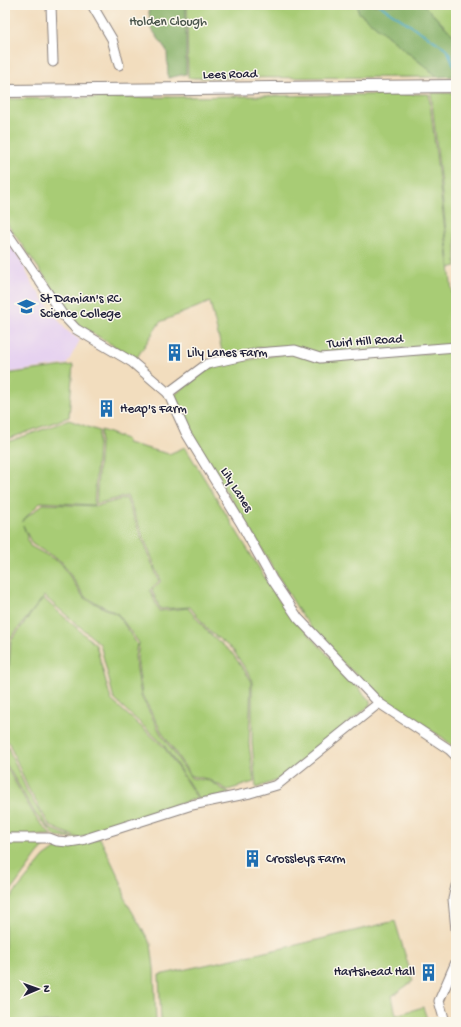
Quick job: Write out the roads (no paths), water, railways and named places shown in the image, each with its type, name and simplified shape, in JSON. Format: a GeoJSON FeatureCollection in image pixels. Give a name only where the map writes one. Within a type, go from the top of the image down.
{"type":"FeatureCollection","features":[{"type":"Feature","properties":{"kind":"main road","name":"Lees Road"},"geometry":{"type":"LineString","coordinates":[[5,91],[456,86]]}},
{"type":"Feature","properties":{"kind":"street"},"geometry":{"type":"LineString","coordinates":[[51,5],[53,62]]}},
{"type":"Feature","properties":{"kind":"street"},"geometry":{"type":"LineString","coordinates":[[92,5],[112,39],[119,64]]}},
{"type":"Feature","properties":{"kind":"street","name":"Lily Lanes"},"geometry":{"type":"LineString","coordinates":[[5,230],[62,314],[76,329],[132,362],[168,393],[186,432],[242,525],[272,579],[294,613],[379,703],[450,750],[456,756]]}},
{"type":"Feature","properties":{"kind":"street","name":"Twirl Hill Road"},"geometry":{"type":"LineString","coordinates":[[168,393],[207,364],[257,353],[295,350],[320,358],[456,347]]}},
{"type":"Feature","properties":{"kind":"street"},"geometry":{"type":"LineString","coordinates":[[5,838],[49,838],[57,842],[82,840],[192,805],[250,793],[277,785],[379,703]]}},
{"type":"Feature","properties":{"kind":"street"},"geometry":{"type":"LineString","coordinates":[[456,886],[453,899],[456,930]]}},
{"type":"Feature","properties":{"kind":"street"},"geometry":{"type":"LineString","coordinates":[[445,1022],[439,1001],[456,962]]}},
{"type":"Feature","properties":{"kind":"waterway"},"geometry":{"type":"LineString","coordinates":[[379,5],[447,49],[456,70]]}},
{"type":"Feature","properties":{"kind":"place","name":"St Damian's RC Science College"},"geometry":{"type":"Point","coordinates":[27,306]}},
{"type":"Feature","properties":{"kind":"place","name":"Lily Lanes Farm"},"geometry":{"type":"Point","coordinates":[174,353]}},
{"type":"Feature","properties":{"kind":"place","name":"Heap's Farm"},"geometry":{"type":"Point","coordinates":[107,409]}},
{"type":"Feature","properties":{"kind":"place","name":"Crossleys Farm"},"geometry":{"type":"Point","coordinates":[253,859]}},
{"type":"Feature","properties":{"kind":"place","name":"Hartshead Hall"},"geometry":{"type":"Point","coordinates":[428,972]}},
{"type":"Feature","properties":{"kind":"park label","name":"Holden Clough"},"geometry":{"type":"Point","coordinates":[168,22]}}]}
